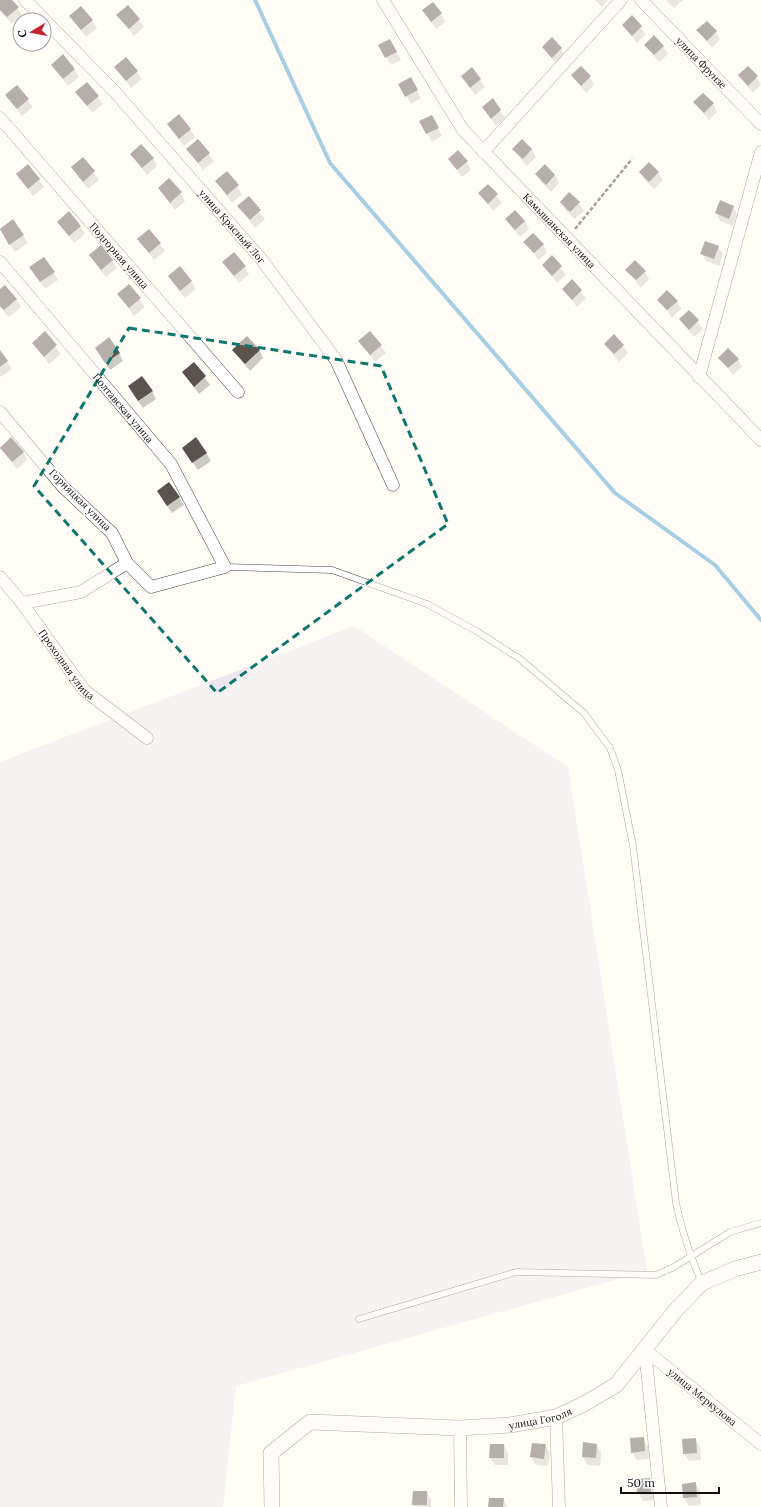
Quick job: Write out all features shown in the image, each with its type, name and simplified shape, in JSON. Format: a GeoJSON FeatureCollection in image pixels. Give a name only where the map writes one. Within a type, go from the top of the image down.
{"type":"FeatureCollection","features":[{"type":"Feature","properties":{"kind":"street","name":"улица Красный Лог"},"geometry":{"type":"LineString","coordinates":[[25,0],[115,92],[262,260],[336,360],[393,484]]}},
{"type":"Feature","properties":{"kind":"street","name":"Камышанская улица"},"geometry":{"type":"LineString","coordinates":[[383,0],[463,130],[699,378],[761,440]]}},
{"type":"Feature","properties":{"kind":"street"},"geometry":{"type":"LineString","coordinates":[[483,152],[621,0]]}},
{"type":"Feature","properties":{"kind":"street","name":"улица Фрунзе"},"geometry":{"type":"LineString","coordinates":[[641,0],[761,124]]}},
{"type":"Feature","properties":{"kind":"street","name":"Подгорная улица"},"geometry":{"type":"LineString","coordinates":[[0,118],[238,392]]}},
{"type":"Feature","properties":{"kind":"street"},"geometry":{"type":"LineString","coordinates":[[699,378],[761,152]]}},
{"type":"Feature","properties":{"kind":"street","name":"Полтавская улица"},"geometry":{"type":"LineString","coordinates":[[0,262],[171,464],[226,567]]}},
{"type":"Feature","properties":{"kind":"street","name":"Горняцкая улица"},"geometry":{"type":"LineString","coordinates":[[0,412],[63,487],[112,532],[127,563],[151,587],[226,567]]}},
{"type":"Feature","properties":{"kind":"street"},"geometry":{"type":"LineString","coordinates":[[22,603],[81,592],[127,563]]}},
{"type":"Feature","properties":{"kind":"street","name":"Проходная улица"},"geometry":{"type":"LineString","coordinates":[[0,577],[22,603],[84,690],[147,738]]}},
{"type":"Feature","properties":{"kind":"street","name":"улица Гоголя"},"geometry":{"type":"LineString","coordinates":[[272,1507],[272,1453],[310,1422],[460,1428],[510,1425],[556,1417],[584,1404],[616,1385],[675,1310],[702,1283],[735,1269],[761,1262]]}},
{"type":"Feature","properties":{"kind":"street"},"geometry":{"type":"LineString","coordinates":[[645,1350],[661,1507]]}},
{"type":"Feature","properties":{"kind":"street","name":"улица Меркулова"},"geometry":{"type":"LineString","coordinates":[[645,1350],[761,1444]]}},
{"type":"Feature","properties":{"kind":"street"},"geometry":{"type":"LineString","coordinates":[[556,1417],[559,1507]]}},
{"type":"Feature","properties":{"kind":"street"},"geometry":{"type":"LineString","coordinates":[[460,1428],[461,1507]]}},
{"type":"Feature","properties":{"kind":"lane"},"geometry":{"type":"LineString","coordinates":[[226,567],[332,570],[427,604],[478,632],[520,660],[575,705],[598,730],[610,748],[618,770],[631,839],[673,1180],[682,1231],[690,1256],[702,1283]]}},
{"type":"Feature","properties":{"kind":"lane"},"geometry":{"type":"LineString","coordinates":[[359,1319],[516,1272],[656,1275],[730,1232],[761,1223]]}},
{"type":"Feature","properties":{"kind":"path"},"geometry":{"type":"LineString","coordinates":[[567,239],[632,159]]}},
{"type":"Feature","properties":{"kind":"highlighted area"},"geometry":{"type":"Polygon","coordinates":[[[129,328],[381,366],[448,524],[217,693],[34,486],[129,328]]]}},
{"type":"Feature","properties":{"kind":"shaded area"},"geometry":{"type":"Polygon","coordinates":[[[354,626],[568,767],[647,1271],[236,1386],[223,1507],[0,1507],[0,762],[354,626]]]}},
{"type":"Feature","properties":{"kind":"building"},"geometry":{"type":"Polygon","coordinates":[[[0,0],[12,0],[19,7],[7,17],[0,10],[0,0]]]}},
{"type":"Feature","properties":{"kind":"building"},"geometry":{"type":"Polygon","coordinates":[[[433,2],[442,13],[431,22],[422,10],[433,2]]]}},
{"type":"Feature","properties":{"kind":"building"},"geometry":{"type":"Polygon","coordinates":[[[128,5],[140,19],[129,29],[116,15],[128,5]]]}},
{"type":"Feature","properties":{"kind":"building"},"geometry":{"type":"Polygon","coordinates":[[[81,6],[93,20],[81,30],[69,16],[81,6]]]}},
{"type":"Feature","properties":{"kind":"building"},"geometry":{"type":"Polygon","coordinates":[[[632,15],[642,26],[632,36],[622,25],[632,15]]]}},
{"type":"Feature","properties":{"kind":"building"},"geometry":{"type":"Polygon","coordinates":[[[707,21],[717,31],[707,41],[696,30],[707,21]]]}},
{"type":"Feature","properties":{"kind":"building"},"geometry":{"type":"Polygon","coordinates":[[[654,35],[664,46],[654,55],[644,45],[654,35]]]}},
{"type":"Feature","properties":{"kind":"building"},"geometry":{"type":"Polygon","coordinates":[[[552,37],[562,48],[552,58],[542,47],[552,37]]]}},
{"type":"Feature","properties":{"kind":"building"},"geometry":{"type":"Polygon","coordinates":[[[390,39],[397,52],[385,58],[378,45],[390,39]]]}},
{"type":"Feature","properties":{"kind":"building"},"geometry":{"type":"Polygon","coordinates":[[[63,54],[75,69],[63,79],[51,65],[63,54]]]}},
{"type":"Feature","properties":{"kind":"building"},"geometry":{"type":"Polygon","coordinates":[[[126,57],[138,71],[126,81],[114,67],[126,57]]]}},
{"type":"Feature","properties":{"kind":"building"},"geometry":{"type":"Polygon","coordinates":[[[581,66],[591,76],[581,86],[571,75],[581,66]]]}},
{"type":"Feature","properties":{"kind":"building"},"geometry":{"type":"Polygon","coordinates":[[[748,66],[758,76],[748,86],[738,75],[748,66]]]}},
{"type":"Feature","properties":{"kind":"building"},"geometry":{"type":"Polygon","coordinates":[[[472,67],[481,79],[470,88],[461,76],[472,67]]]}},
{"type":"Feature","properties":{"kind":"building"},"geometry":{"type":"Polygon","coordinates":[[[411,77],[418,90],[405,97],[398,84],[411,77]]]}},
{"type":"Feature","properties":{"kind":"building"},"geometry":{"type":"Polygon","coordinates":[[[87,82],[99,96],[87,106],[75,92],[87,82]]]}},
{"type":"Feature","properties":{"kind":"building"},"geometry":{"type":"Polygon","coordinates":[[[17,85],[29,99],[17,109],[5,95],[17,85]]]}},
{"type":"Feature","properties":{"kind":"building"},"geometry":{"type":"Polygon","coordinates":[[[703,93],[714,103],[704,113],[693,102],[703,93]]]}},
{"type":"Feature","properties":{"kind":"building"},"geometry":{"type":"Polygon","coordinates":[[[493,98],[501,110],[491,119],[482,107],[493,98]]]}},
{"type":"Feature","properties":{"kind":"building"},"geometry":{"type":"Polygon","coordinates":[[[179,114],[191,129],[179,139],[167,124],[179,114]]]}},
{"type":"Feature","properties":{"kind":"building"},"geometry":{"type":"Polygon","coordinates":[[[432,115],[439,128],[426,134],[419,121],[432,115]]]}},
{"type":"Feature","properties":{"kind":"building"},"geometry":{"type":"Polygon","coordinates":[[[198,139],[210,153],[198,163],[186,149],[198,139]]]}},
{"type":"Feature","properties":{"kind":"building"},"geometry":{"type":"Polygon","coordinates":[[[522,139],[532,149],[523,159],[512,149],[522,139]]]}},
{"type":"Feature","properties":{"kind":"building"},"geometry":{"type":"Polygon","coordinates":[[[141,144],[154,158],[142,168],[130,154],[141,144]]]}},
{"type":"Feature","properties":{"kind":"building"},"geometry":{"type":"Polygon","coordinates":[[[458,150],[468,161],[457,170],[448,159],[458,150]]]}},
{"type":"Feature","properties":{"kind":"building"},"geometry":{"type":"Polygon","coordinates":[[[83,157],[95,171],[83,182],[71,167],[83,157]]]}},
{"type":"Feature","properties":{"kind":"building"},"geometry":{"type":"Polygon","coordinates":[[[649,162],[659,172],[649,182],[639,172],[649,162]]]}},
{"type":"Feature","properties":{"kind":"building"},"geometry":{"type":"Polygon","coordinates":[[[28,164],[40,179],[28,189],[16,174],[28,164]]]}},
{"type":"Feature","properties":{"kind":"building"},"geometry":{"type":"Polygon","coordinates":[[[545,164],[555,175],[546,185],[535,174],[545,164]]]}},
{"type":"Feature","properties":{"kind":"building"},"geometry":{"type":"Polygon","coordinates":[[[227,171],[239,185],[227,195],[215,181],[227,171]]]}},
{"type":"Feature","properties":{"kind":"building"},"geometry":{"type":"Polygon","coordinates":[[[169,178],[182,192],[170,203],[158,188],[169,178]]]}},
{"type":"Feature","properties":{"kind":"building"},"geometry":{"type":"Polygon","coordinates":[[[488,184],[498,194],[488,204],[478,193],[488,184]]]}},
{"type":"Feature","properties":{"kind":"building"},"geometry":{"type":"Polygon","coordinates":[[[569,192],[580,202],[570,212],[560,202],[569,192]]]}},
{"type":"Feature","properties":{"kind":"building"},"geometry":{"type":"Polygon","coordinates":[[[249,196],[261,210],[250,220],[237,206],[249,196]]]}},
{"type":"Feature","properties":{"kind":"building"},"geometry":{"type":"Polygon","coordinates":[[[720,200],[734,206],[729,219],[715,213],[720,200]]]}},
{"type":"Feature","properties":{"kind":"building"},"geometry":{"type":"Polygon","coordinates":[[[515,210],[525,221],[515,230],[505,219],[515,210]]]}},
{"type":"Feature","properties":{"kind":"building"},"geometry":{"type":"Polygon","coordinates":[[[69,211],[81,226],[69,236],[57,222],[69,211]]]}},
{"type":"Feature","properties":{"kind":"building"},"geometry":{"type":"Polygon","coordinates":[[[13,219],[24,235],[9,245],[0,229],[13,219]]]}},
{"type":"Feature","properties":{"kind":"building"},"geometry":{"type":"Polygon","coordinates":[[[149,229],[161,243],[149,253],[137,239],[149,229]]]}},
{"type":"Feature","properties":{"kind":"building"},"geometry":{"type":"Polygon","coordinates":[[[533,233],[544,244],[534,253],[523,242],[533,233]]]}},
{"type":"Feature","properties":{"kind":"building"},"geometry":{"type":"Polygon","coordinates":[[[705,241],[719,246],[714,259],[700,254],[705,241]]]}},
{"type":"Feature","properties":{"kind":"building"},"geometry":{"type":"Polygon","coordinates":[[[101,245],[113,260],[101,270],[89,255],[101,245]]]}},
{"type":"Feature","properties":{"kind":"building"},"geometry":{"type":"Polygon","coordinates":[[[234,252],[246,266],[234,276],[222,262],[234,252]]]}},
{"type":"Feature","properties":{"kind":"building"},"geometry":{"type":"Polygon","coordinates":[[[552,255],[562,266],[552,276],[542,265],[552,255]]]}},
{"type":"Feature","properties":{"kind":"building"},"geometry":{"type":"Polygon","coordinates":[[[44,257],[55,272],[40,282],[29,267],[44,257]]]}},
{"type":"Feature","properties":{"kind":"building"},"geometry":{"type":"Polygon","coordinates":[[[635,260],[646,271],[636,280],[625,270],[635,260]]]}},
{"type":"Feature","properties":{"kind":"building"},"geometry":{"type":"Polygon","coordinates":[[[180,266],[192,281],[180,291],[168,276],[180,266]]]}},
{"type":"Feature","properties":{"kind":"building"},"geometry":{"type":"Polygon","coordinates":[[[572,279],[582,290],[572,300],[562,289],[572,279]]]}},
{"type":"Feature","properties":{"kind":"building"},"geometry":{"type":"Polygon","coordinates":[[[129,284],[141,298],[129,308],[117,294],[129,284]]]}},
{"type":"Feature","properties":{"kind":"building"},"geometry":{"type":"Polygon","coordinates":[[[5,285],[17,299],[4,310],[0,306],[0,289],[5,285]]]}},
{"type":"Feature","properties":{"kind":"building"},"geometry":{"type":"Polygon","coordinates":[[[667,290],[678,301],[667,310],[657,300],[667,290]]]}},
{"type":"Feature","properties":{"kind":"building"},"geometry":{"type":"Polygon","coordinates":[[[689,310],[699,320],[689,330],[679,319],[689,310]]]}},
{"type":"Feature","properties":{"kind":"building"},"geometry":{"type":"Polygon","coordinates":[[[45,331],[57,345],[44,357],[32,343],[45,331]]]}},
{"type":"Feature","properties":{"kind":"building"},"geometry":{"type":"Polygon","coordinates":[[[370,331],[382,345],[370,355],[358,341],[370,331]]]}},
{"type":"Feature","properties":{"kind":"building"},"geometry":{"type":"Polygon","coordinates":[[[614,334],[624,345],[614,354],[604,344],[614,334]]]}},
{"type":"Feature","properties":{"kind":"building"},"geometry":{"type":"Polygon","coordinates":[[[247,336],[260,350],[245,364],[232,350],[247,336]]]}},
{"type":"Feature","properties":{"kind":"building"},"geometry":{"type":"Polygon","coordinates":[[[109,337],[120,353],[105,363],[95,348],[109,337]]]}},
{"type":"Feature","properties":{"kind":"building"},"geometry":{"type":"Polygon","coordinates":[[[728,348],[739,359],[728,368],[718,358],[728,348]]]}},
{"type":"Feature","properties":{"kind":"building"},"geometry":{"type":"Polygon","coordinates":[[[0,350],[8,361],[0,367],[0,350]]]}},
{"type":"Feature","properties":{"kind":"building"},"geometry":{"type":"Polygon","coordinates":[[[194,362],[206,376],[194,387],[182,372],[194,362]]]}},
{"type":"Feature","properties":{"kind":"building"},"geometry":{"type":"Polygon","coordinates":[[[142,376],[153,391],[138,401],[128,386],[142,376]]]}},
{"type":"Feature","properties":{"kind":"building"},"geometry":{"type":"Polygon","coordinates":[[[11,437],[24,452],[12,462],[0,448],[11,437]]]}},
{"type":"Feature","properties":{"kind":"building"},"geometry":{"type":"Polygon","coordinates":[[[196,437],[207,453],[192,463],[182,448],[196,437]]]}},
{"type":"Feature","properties":{"kind":"building"},"geometry":{"type":"Polygon","coordinates":[[[169,482],[180,497],[167,506],[157,491],[169,482]]]}},
{"type":"Feature","properties":{"kind":"building"},"geometry":{"type":"Polygon","coordinates":[[[644,1437],[645,1451],[631,1453],[630,1438],[644,1437]]]}},
{"type":"Feature","properties":{"kind":"building"},"geometry":{"type":"Polygon","coordinates":[[[696,1438],[697,1453],[683,1454],[682,1439],[696,1438]]]}},
{"type":"Feature","properties":{"kind":"building"},"geometry":{"type":"Polygon","coordinates":[[[583,1442],[597,1444],[596,1458],[582,1457],[583,1442]]]}},
{"type":"Feature","properties":{"kind":"building"},"geometry":{"type":"Polygon","coordinates":[[[532,1443],[546,1444],[544,1459],[530,1457],[532,1443]]]}},
{"type":"Feature","properties":{"kind":"building"},"geometry":{"type":"Polygon","coordinates":[[[490,1444],[504,1444],[504,1458],[489,1458],[490,1444]]]}},
{"type":"Feature","properties":{"kind":"building"},"geometry":{"type":"Polygon","coordinates":[[[650,1478],[651,1493],[637,1494],[636,1479],[650,1478]]]}},
{"type":"Feature","properties":{"kind":"building"},"geometry":{"type":"Polygon","coordinates":[[[696,1482],[697,1497],[683,1498],[682,1484],[696,1482]]]}},
{"type":"Feature","properties":{"kind":"building"},"geometry":{"type":"Polygon","coordinates":[[[413,1491],[427,1491],[427,1505],[412,1505],[413,1491]]]}},
{"type":"Feature","properties":{"kind":"building"},"geometry":{"type":"Polygon","coordinates":[[[489,1498],[504,1498],[503,1507],[488,1507],[489,1498]]]}},
{"type":"Feature","properties":{"kind":"waterway"},"geometry":{"type":"LineString","coordinates":[[255,0],[330,163],[615,493],[715,565],[761,620]]}}]}
